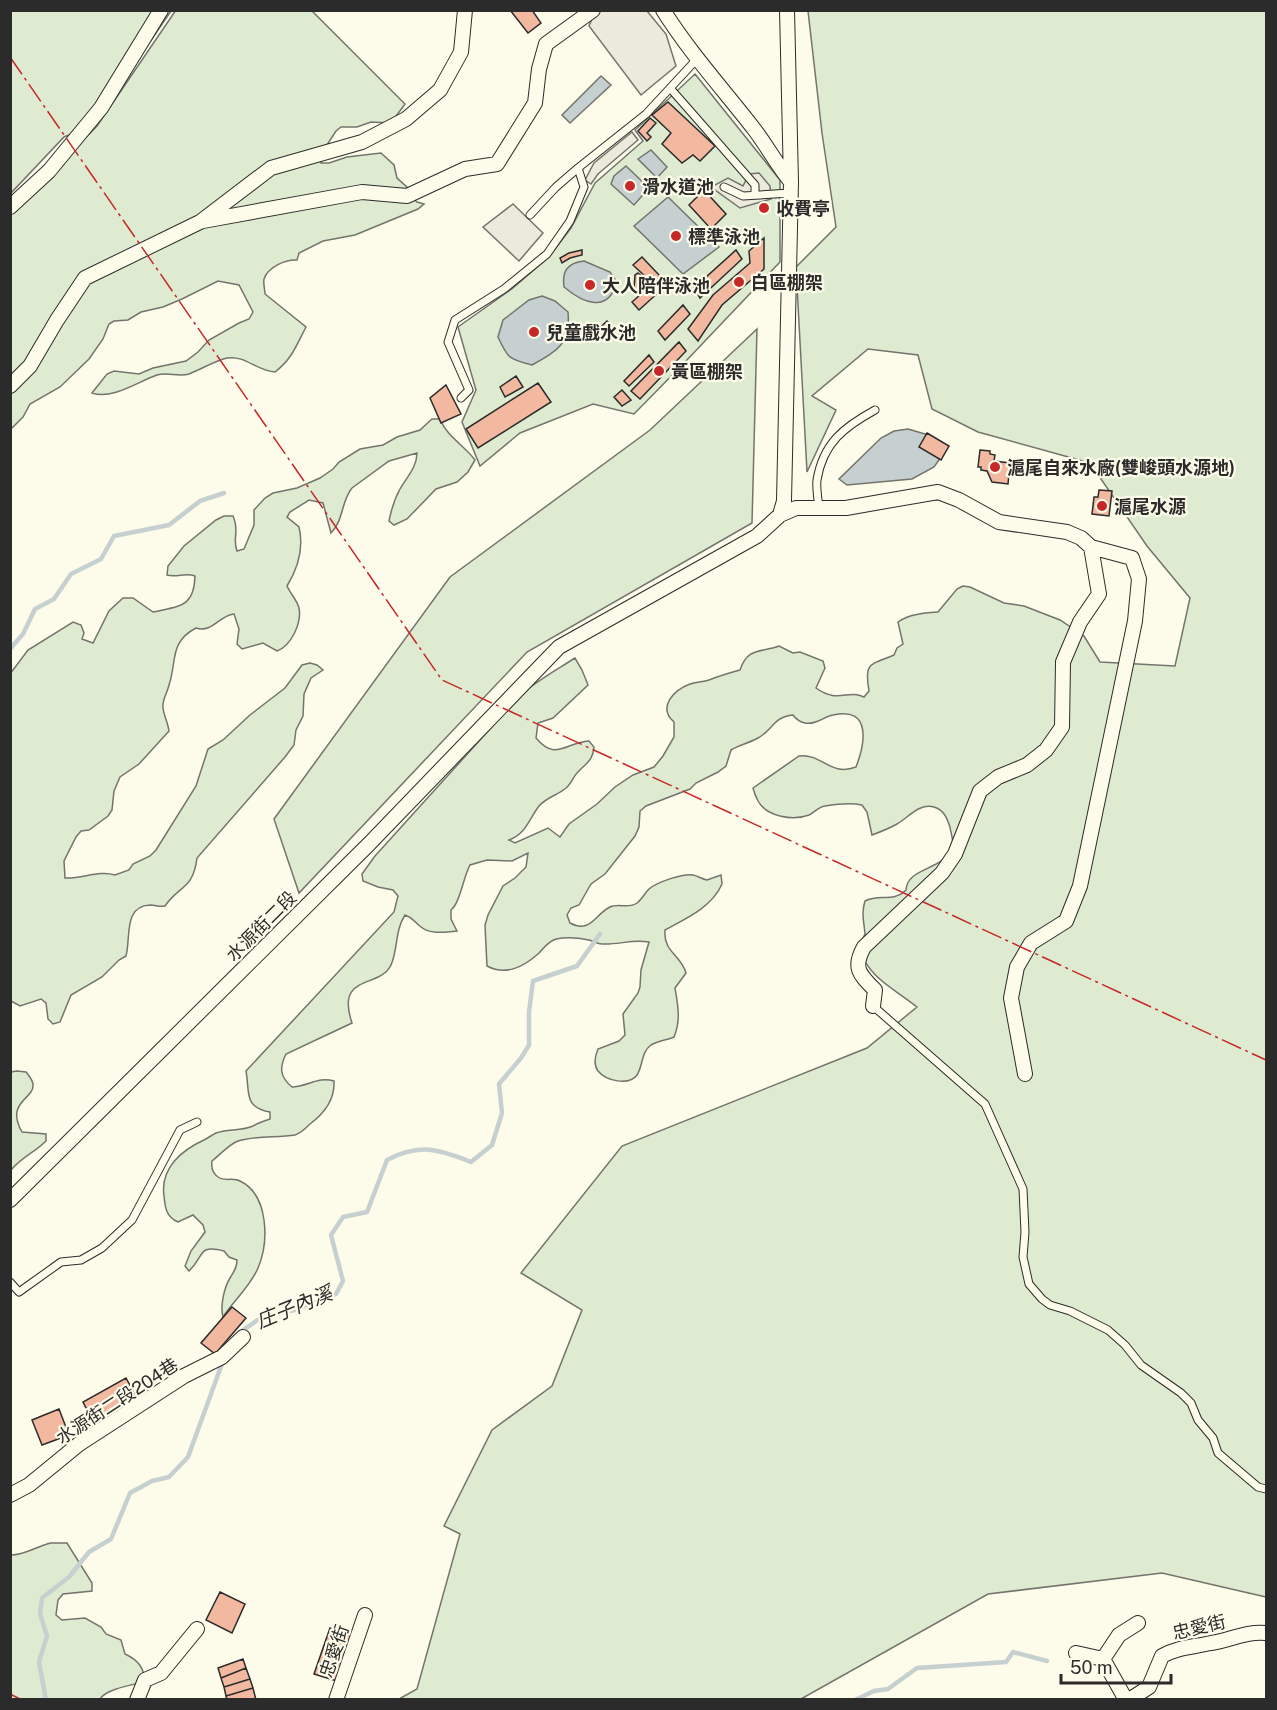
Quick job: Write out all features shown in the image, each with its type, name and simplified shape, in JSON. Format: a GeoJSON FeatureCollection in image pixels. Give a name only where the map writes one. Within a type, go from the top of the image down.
{"type":"FeatureCollection","features":[{"type":"Feature","properties":{"kind":"street"},"geometry":{"type":"LineString","coordinates":[[10,207],[49,171],[101,108],[161,10]]}},
{"type":"Feature","properties":{"kind":"street"},"geometry":{"type":"LineString","coordinates":[[10,386],[30,366],[85,278],[200,222],[271,168],[362,142],[406,119],[440,90],[461,52],[465,10]]}},
{"type":"Feature","properties":{"kind":"street"},"geometry":{"type":"LineString","coordinates":[[200,222],[362,192],[407,196],[465,170],[497,164],[535,103],[539,69],[546,45],[593,10]]}},
{"type":"Feature","properties":{"kind":"street"},"geometry":{"type":"LineString","coordinates":[[663,10],[681,39],[755,130],[790,188]]}},
{"type":"Feature","properties":{"kind":"street"},"geometry":{"type":"LineString","coordinates":[[780,515],[784,489],[790,188],[787,10]]}},
{"type":"Feature","properties":{"kind":"street"},"geometry":{"type":"LineString","coordinates":[[780,515],[796,508],[846,508],[938,492],[959,500],[999,522],[1067,532],[1081,538],[1091,547],[1132,558],[1139,579],[1135,621],[1080,886],[1065,921],[1031,943],[1017,967],[1011,998],[1025,1074]]}},
{"type":"Feature","properties":{"kind":"street","name":"水源街二段"},"geometry":{"type":"LineString","coordinates":[[10,1200],[369,844],[559,647],[757,536],[780,515]]}},
{"type":"Feature","properties":{"kind":"street"},"geometry":{"type":"LineString","coordinates":[[873,1006],[875,990],[858,970],[857,958],[864,947],[942,873],[955,854],[980,792],[998,777],[1027,765],[1046,750],[1062,727],[1063,662],[1080,622],[1099,594],[1091,547]]}},
{"type":"Feature","properties":{"kind":"street","name":"水源街二段204巷"},"geometry":{"type":"LineString","coordinates":[[10,1495],[29,1485],[79,1444],[184,1376],[222,1357],[243,1337]]}},
{"type":"Feature","properties":{"kind":"street","name":"忠愛街"},"geometry":{"type":"LineString","coordinates":[[336,1700],[365,1615]]}},
{"type":"Feature","properties":{"kind":"street"},"geometry":{"type":"LineString","coordinates":[[1103,1659],[1119,1635],[1138,1623]]}},
{"type":"Feature","properties":{"kind":"street"},"geometry":{"type":"LineString","coordinates":[[137,1700],[145,1680],[161,1673],[197,1629]]}},
{"type":"Feature","properties":{"kind":"street","name":"忠愛街"},"geometry":{"type":"LineString","coordinates":[[1127,1700],[1149,1687],[1162,1656],[1176,1648],[1212,1643],[1254,1632],[1266,1633]]}},
{"type":"Feature","properties":{"kind":"street"},"geometry":{"type":"LineString","coordinates":[[1076,1653],[1103,1659],[1127,1700]]}},
{"type":"Feature","properties":{"kind":"lane"},"geometry":{"type":"LineString","coordinates":[[530,215],[556,187],[646,114],[697,59]]}},
{"type":"Feature","properties":{"kind":"lane"},"geometry":{"type":"LineString","coordinates":[[670,88],[755,184],[755,195]]}},
{"type":"Feature","properties":{"kind":"lane"},"geometry":{"type":"LineString","coordinates":[[461,399],[469,390],[448,342],[455,320],[504,289],[547,254],[570,221],[584,187],[578,168]]}},
{"type":"Feature","properties":{"kind":"lane"},"geometry":{"type":"LineString","coordinates":[[724,187],[743,196],[790,188]]}},
{"type":"Feature","properties":{"kind":"lane"},"geometry":{"type":"LineString","coordinates":[[819,508],[817,480],[828,445],[853,422],[874,410]]}},
{"type":"Feature","properties":{"kind":"lane"},"geometry":{"type":"LineString","coordinates":[[873,1006],[985,1104],[1023,1189],[1025,1232],[1023,1257],[1029,1284],[1050,1305],[1070,1311],[1108,1330],[1125,1345],[1141,1365],[1181,1393],[1191,1403],[1198,1420],[1213,1438],[1218,1453],[1258,1487],[1266,1488]]}},
{"type":"Feature","properties":{"kind":"lane"},"geometry":{"type":"LineString","coordinates":[[10,1282],[19,1292],[60,1262],[81,1260],[102,1248],[132,1220],[180,1130],[197,1122]]}},
{"type":"Feature","properties":{"kind":"green space"},"geometry":{"type":"Polygon","coordinates":[[[176,10],[312,11],[405,104],[391,123],[371,122],[357,127],[341,127],[321,154],[321,163],[381,153],[394,165],[397,178],[409,189],[411,196],[417,202],[424,204],[418,209],[355,235],[323,241],[299,253],[297,260],[283,262],[269,271],[264,279],[265,294],[306,327],[290,357],[275,372],[240,359],[227,358],[189,374],[161,374],[116,392],[100,395],[92,393],[107,374],[114,371],[139,374],[153,368],[186,361],[209,340],[249,319],[253,312],[239,285],[218,281],[163,307],[141,312],[128,320],[114,321],[109,324],[103,339],[89,359],[60,387],[30,404],[23,417],[11,429],[10,215],[97,126],[176,10]]]}},
{"type":"Feature","properties":{"kind":"green space"},"geometry":{"type":"Polygon","coordinates":[[[11,11],[171,11],[109,102],[79,131],[64,137],[11,193],[11,11]]]}},
{"type":"Feature","properties":{"kind":"green space"},"geometry":{"type":"Polygon","coordinates":[[[808,11],[1266,11],[1266,1597],[1162,1573],[988,1594],[801,1699],[399,1699],[417,1689],[460,1534],[444,1526],[492,1430],[552,1386],[582,1310],[521,1273],[622,1146],[867,1048],[917,1007],[876,976],[863,959],[858,948],[865,934],[863,918],[865,901],[901,894],[906,890],[912,877],[947,857],[953,841],[943,812],[929,806],[919,809],[897,824],[872,835],[867,812],[862,805],[848,803],[825,806],[809,815],[796,818],[774,814],[762,806],[753,788],[799,756],[814,758],[839,769],[856,767],[862,748],[862,729],[860,721],[846,714],[833,715],[809,723],[800,721],[793,715],[781,718],[763,735],[731,750],[726,766],[718,772],[696,783],[690,789],[646,806],[640,811],[639,827],[635,836],[605,874],[591,884],[579,905],[571,908],[567,915],[570,923],[577,926],[588,925],[610,907],[634,905],[653,886],[677,877],[693,875],[707,880],[721,875],[722,884],[718,892],[705,905],[665,930],[669,949],[684,967],[686,973],[675,988],[678,1025],[674,1037],[648,1048],[637,1075],[623,1081],[612,1080],[598,1071],[595,1057],[598,1049],[619,1041],[625,1035],[623,1014],[638,993],[641,970],[649,942],[599,944],[589,940],[560,938],[550,942],[532,959],[514,969],[501,970],[487,966],[485,925],[488,915],[503,886],[526,867],[528,853],[512,861],[487,860],[470,865],[457,902],[451,910],[451,919],[457,931],[425,930],[405,915],[391,965],[378,977],[354,989],[349,996],[348,1007],[352,1023],[286,1054],[282,1072],[285,1080],[292,1087],[323,1080],[334,1081],[331,1100],[324,1111],[297,1134],[238,1141],[212,1161],[214,1174],[223,1179],[240,1181],[257,1197],[264,1220],[265,1233],[258,1268],[251,1281],[223,1317],[224,1292],[237,1260],[229,1257],[224,1251],[209,1249],[202,1253],[189,1271],[185,1266],[191,1251],[205,1232],[203,1225],[193,1215],[178,1222],[169,1214],[164,1196],[165,1177],[174,1161],[196,1144],[216,1133],[249,1128],[270,1119],[270,1112],[255,1106],[249,1098],[246,1071],[394,912],[398,896],[393,890],[363,881],[362,874],[375,856],[515,700],[575,658],[588,685],[553,718],[538,723],[536,738],[549,749],[555,750],[589,741],[594,747],[592,756],[568,786],[542,803],[523,830],[509,840],[515,843],[548,828],[560,837],[569,824],[597,804],[615,787],[633,775],[654,767],[674,737],[674,722],[669,716],[667,705],[678,690],[690,684],[740,670],[751,654],[779,646],[793,653],[800,652],[823,661],[825,668],[816,688],[824,693],[837,696],[853,694],[864,697],[869,691],[868,670],[874,663],[894,655],[897,648],[903,644],[898,622],[922,613],[938,612],[957,589],[963,586],[1004,603],[1024,606],[1060,620],[1084,636],[1100,662],[1175,666],[1190,598],[1147,546],[1090,463],[978,432],[932,409],[918,355],[868,349],[812,396],[836,410],[807,472],[796,267],[836,227],[808,11]]]}},
{"type":"Feature","properties":{"kind":"green space"},"geometry":{"type":"Polygon","coordinates":[[[695,74],[780,180],[780,262],[634,414],[593,404],[520,433],[480,466],[462,422],[476,390],[458,327],[513,288],[549,257],[571,228],[595,183],[643,141],[635,130],[695,74]]]}},
{"type":"Feature","properties":{"kind":"green space"},"geometry":{"type":"Polygon","coordinates":[[[757,329],[752,523],[527,652],[299,893],[274,819],[450,577],[650,430],[757,329]]]}},
{"type":"Feature","properties":{"kind":"green space"},"geometry":{"type":"Polygon","coordinates":[[[432,419],[440,419],[451,436],[475,460],[468,472],[457,482],[436,489],[407,519],[394,525],[389,521],[393,505],[413,467],[417,453],[389,461],[352,488],[331,533],[323,503],[309,500],[290,512],[287,517],[299,527],[301,543],[297,565],[287,586],[299,608],[299,620],[291,639],[277,651],[263,643],[242,649],[237,644],[239,629],[234,614],[228,615],[207,628],[196,628],[187,634],[175,653],[171,677],[163,702],[169,731],[139,764],[120,777],[114,791],[112,810],[108,816],[89,830],[81,831],[76,837],[64,861],[65,878],[115,875],[129,870],[133,864],[150,856],[196,786],[208,749],[223,740],[250,715],[285,688],[302,665],[310,663],[323,670],[311,678],[304,694],[303,716],[296,730],[294,745],[197,858],[189,882],[165,906],[150,905],[136,911],[130,924],[126,956],[102,977],[71,995],[60,1022],[53,1024],[48,1019],[46,1003],[41,999],[20,1006],[11,1001],[10,674],[28,650],[73,622],[81,625],[84,633],[82,639],[93,643],[109,611],[123,598],[133,598],[153,612],[183,604],[192,594],[195,576],[167,575],[168,566],[184,546],[216,520],[224,516],[233,516],[236,526],[237,551],[244,549],[254,525],[254,510],[265,498],[273,493],[297,488],[320,478],[339,462],[360,449],[383,445],[397,437],[420,430],[432,419]]]}},
{"type":"Feature","properties":{"kind":"green space"},"geometry":{"type":"Polygon","coordinates":[[[11,1072],[26,1072],[33,1085],[32,1090],[18,1108],[18,1122],[22,1132],[46,1134],[46,1141],[11,1170],[11,1072]]]}},
{"type":"Feature","properties":{"kind":"green space"},"geometry":{"type":"Polygon","coordinates":[[[51,1543],[67,1543],[92,1583],[92,1591],[63,1594],[58,1600],[56,1615],[62,1620],[85,1618],[101,1627],[106,1634],[121,1640],[125,1654],[134,1659],[142,1669],[144,1682],[113,1690],[100,1699],[11,1699],[10,1555],[20,1554],[51,1543]]]}},
{"type":"Feature","properties":{"kind":"shaded area"},"geometry":{"type":"Polygon","coordinates":[[[599,11],[647,11],[666,34],[676,66],[641,95],[589,26],[594,14],[599,11]]]}},
{"type":"Feature","properties":{"kind":"shaded area"},"geometry":{"type":"Polygon","coordinates":[[[601,76],[611,85],[570,123],[562,115],[601,76]]]}},
{"type":"Feature","properties":{"kind":"shaded area"},"geometry":{"type":"Polygon","coordinates":[[[632,132],[638,140],[598,174],[591,184],[585,180],[594,163],[632,132]]]}},
{"type":"Feature","properties":{"kind":"shaded area","name":"滑水道池"},"geometry":{"type":"Polygon","coordinates":[[[651,150],[667,167],[657,178],[638,159],[651,150]]]}},
{"type":"Feature","properties":{"kind":"shaded area","name":"滑水道池"},"geometry":{"type":"Polygon","coordinates":[[[626,166],[649,188],[634,205],[611,184],[614,176],[626,166]]]}},
{"type":"Feature","properties":{"kind":"shaded area"},"geometry":{"type":"Polygon","coordinates":[[[759,173],[770,186],[771,199],[740,208],[711,187],[728,178],[743,186],[749,174],[759,173]]]}},
{"type":"Feature","properties":{"kind":"shaded area","name":"標準泳池"},"geometry":{"type":"Polygon","coordinates":[[[668,197],[719,247],[683,274],[634,226],[668,197]]]}},
{"type":"Feature","properties":{"kind":"shaded area"},"geometry":{"type":"Polygon","coordinates":[[[513,204],[543,233],[519,261],[483,227],[513,204]]]}},
{"type":"Feature","properties":{"kind":"shaded area","name":"大人陪伴泳池"},"geometry":{"type":"Polygon","coordinates":[[[584,261],[610,272],[617,282],[608,299],[601,302],[587,301],[564,287],[564,276],[567,269],[573,264],[584,261]]]}},
{"type":"Feature","properties":{"kind":"shaded area","name":"兒童戲水池"},"geometry":{"type":"Polygon","coordinates":[[[542,296],[555,301],[568,312],[567,332],[565,339],[555,351],[532,365],[510,357],[498,337],[503,320],[529,300],[542,296]]]}},
{"type":"Feature","properties":{"kind":"shaded area"},"geometry":{"type":"Polygon","coordinates":[[[908,429],[939,441],[939,460],[934,467],[912,479],[847,485],[839,479],[881,438],[894,431],[908,429]]]}},
{"type":"Feature","properties":{"kind":"building"},"geometry":{"type":"Polygon","coordinates":[[[510,10],[532,10],[541,23],[528,33],[510,10]]]}},
{"type":"Feature","properties":{"kind":"building"},"geometry":{"type":"Polygon","coordinates":[[[668,102],[715,146],[700,161],[693,155],[682,163],[662,144],[671,133],[652,115],[668,102]]]}},
{"type":"Feature","properties":{"kind":"building"},"geometry":{"type":"Polygon","coordinates":[[[650,118],[656,123],[647,133],[651,137],[647,141],[638,131],[650,118]]]}},
{"type":"Feature","properties":{"kind":"building"},"geometry":{"type":"Polygon","coordinates":[[[704,190],[726,214],[711,229],[689,205],[704,190]]]}},
{"type":"Feature","properties":{"kind":"building","name":"白區棚架"},"geometry":{"type":"Polygon","coordinates":[[[764,238],[764,269],[722,305],[698,341],[688,329],[713,295],[750,263],[749,251],[764,238]]]}},
{"type":"Feature","properties":{"kind":"building"},"geometry":{"type":"Polygon","coordinates":[[[582,250],[582,255],[562,263],[560,258],[582,250]]]}},
{"type":"Feature","properties":{"kind":"building"},"geometry":{"type":"Polygon","coordinates":[[[736,250],[742,259],[700,298],[694,288],[736,250]]]}},
{"type":"Feature","properties":{"kind":"building"},"geometry":{"type":"Polygon","coordinates":[[[642,257],[660,276],[660,291],[639,310],[632,302],[649,287],[648,279],[633,265],[642,257]]]}},
{"type":"Feature","properties":{"kind":"building"},"geometry":{"type":"Polygon","coordinates":[[[638,273],[646,279],[646,286],[638,292],[634,289],[635,275],[638,273]]]}},
{"type":"Feature","properties":{"kind":"building"},"geometry":{"type":"Polygon","coordinates":[[[683,305],[690,314],[665,340],[658,331],[683,305]]]}},
{"type":"Feature","properties":{"kind":"building"},"geometry":{"type":"Polygon","coordinates":[[[607,321],[611,325],[598,338],[594,333],[607,321]]]}},
{"type":"Feature","properties":{"kind":"building","name":"黃區棚架"},"geometry":{"type":"Polygon","coordinates":[[[679,342],[686,351],[640,399],[631,391],[679,342]]]}},
{"type":"Feature","properties":{"kind":"building","name":"黃區棚架"},"geometry":{"type":"Polygon","coordinates":[[[649,355],[654,362],[629,386],[624,381],[649,355]]]}},
{"type":"Feature","properties":{"kind":"building"},"geometry":{"type":"Polygon","coordinates":[[[516,376],[523,387],[505,397],[500,387],[516,376]]]}},
{"type":"Feature","properties":{"kind":"building"},"geometry":{"type":"Polygon","coordinates":[[[538,383],[551,402],[478,448],[466,429],[538,383]]]}},
{"type":"Feature","properties":{"kind":"building"},"geometry":{"type":"Polygon","coordinates":[[[446,385],[461,414],[441,423],[430,398],[446,385]]]}},
{"type":"Feature","properties":{"kind":"building","name":"黃區棚架"},"geometry":{"type":"Polygon","coordinates":[[[622,390],[631,400],[622,406],[614,397],[622,390]]]}},
{"type":"Feature","properties":{"kind":"building"},"geometry":{"type":"Polygon","coordinates":[[[927,433],[949,446],[941,460],[919,447],[927,433]]]}},
{"type":"Feature","properties":{"kind":"building","name":"滬尾自來水廠(雙峻頭水源地)"},"geometry":{"type":"Polygon","coordinates":[[[980,450],[990,451],[990,454],[995,455],[994,461],[1010,463],[1008,484],[992,482],[987,471],[978,467],[980,450]]]}},
{"type":"Feature","properties":{"kind":"building","name":"滬尾水源"},"geometry":{"type":"Polygon","coordinates":[[[1099,490],[1112,491],[1109,516],[1092,514],[1094,497],[1098,497],[1099,490]]]}},
{"type":"Feature","properties":{"kind":"building"},"geometry":{"type":"Polygon","coordinates":[[[232,1307],[246,1318],[215,1354],[201,1343],[232,1307]]]}},
{"type":"Feature","properties":{"kind":"building"},"geometry":{"type":"Polygon","coordinates":[[[126,1378],[137,1398],[93,1422],[83,1402],[126,1378]]]}},
{"type":"Feature","properties":{"kind":"building"},"geometry":{"type":"Polygon","coordinates":[[[59,1409],[69,1435],[42,1445],[32,1420],[59,1409]]]}},
{"type":"Feature","properties":{"kind":"building"},"geometry":{"type":"Polygon","coordinates":[[[220,1592],[245,1604],[232,1633],[206,1620],[220,1592]]]}},
{"type":"Feature","properties":{"kind":"building"},"geometry":{"type":"Polygon","coordinates":[[[330,1628],[352,1636],[337,1681],[314,1674],[330,1628]]]}},
{"type":"Feature","properties":{"kind":"building"},"geometry":{"type":"Polygon","coordinates":[[[243,1659],[246,1668],[221,1678],[218,1668],[243,1659]]]}},
{"type":"Feature","properties":{"kind":"building"},"geometry":{"type":"Polygon","coordinates":[[[246,1668],[250,1679],[224,1687],[221,1678],[246,1668]]]}},
{"type":"Feature","properties":{"kind":"building"},"geometry":{"type":"Polygon","coordinates":[[[250,1679],[253,1688],[226,1696],[224,1687],[250,1679]]]}},
{"type":"Feature","properties":{"kind":"building"},"geometry":{"type":"Polygon","coordinates":[[[253,1688],[256,1700],[227,1700],[226,1696],[253,1688]]]}},
{"type":"Feature","properties":{"kind":"waterway"},"geometry":{"type":"LineString","coordinates":[[10,649],[23,634],[35,609],[54,599],[71,574],[101,559],[114,536],[169,525],[200,501],[224,493]]}},
{"type":"Feature","properties":{"kind":"waterway","name":"庄子內溪"},"geometry":{"type":"LineString","coordinates":[[239,1333],[262,1317],[295,1310],[336,1294],[343,1281],[331,1235],[343,1217],[367,1212],[387,1160],[409,1151],[429,1150],[471,1162],[492,1145],[502,1113],[499,1084],[529,1045],[529,1012],[533,981],[577,966],[600,934]]}},
{"type":"Feature","properties":{"kind":"waterway","name":"庄子內溪"},"geometry":{"type":"LineString","coordinates":[[46,1700],[39,1662],[47,1636],[40,1614],[42,1598],[69,1577],[89,1552],[111,1539],[130,1493],[152,1481],[169,1477],[188,1457],[223,1361]]}},
{"type":"Feature","properties":{"kind":"waterway"},"geometry":{"type":"LineString","coordinates":[[855,1700],[874,1691],[888,1689],[917,1668],[1006,1662],[1013,1652],[1047,1661]]}},
{"type":"Feature","properties":{"kind":"power"},"geometry":{"type":"LineString","coordinates":[[10,57],[442,680],[1266,1060]]}},
{"type":"Feature","properties":{"kind":"power"},"geometry":{"type":"LineString","coordinates":[[10,1694],[22,1700]]}},
{"type":"Feature","properties":{"kind":"place","name":"滑水道池"},"geometry":{"type":"Point","coordinates":[630,186]}},
{"type":"Feature","properties":{"kind":"place","name":"收費亭"},"geometry":{"type":"Point","coordinates":[764,208]}},
{"type":"Feature","properties":{"kind":"place","name":"標準泳池"},"geometry":{"type":"Point","coordinates":[676,236]}},
{"type":"Feature","properties":{"kind":"place","name":"白區棚架"},"geometry":{"type":"Point","coordinates":[739,282]}},
{"type":"Feature","properties":{"kind":"place","name":"大人陪伴泳池"},"geometry":{"type":"Point","coordinates":[590,285]}},
{"type":"Feature","properties":{"kind":"place","name":"兒童戲水池"},"geometry":{"type":"Point","coordinates":[534,332]}},
{"type":"Feature","properties":{"kind":"place","name":"黃區棚架"},"geometry":{"type":"Point","coordinates":[659,371]}},
{"type":"Feature","properties":{"kind":"place","name":"滬尾自來水廠(雙峻頭水源地)"},"geometry":{"type":"Point","coordinates":[995,467]}},
{"type":"Feature","properties":{"kind":"place","name":"滬尾水源"},"geometry":{"type":"Point","coordinates":[1102,506]}}]}
